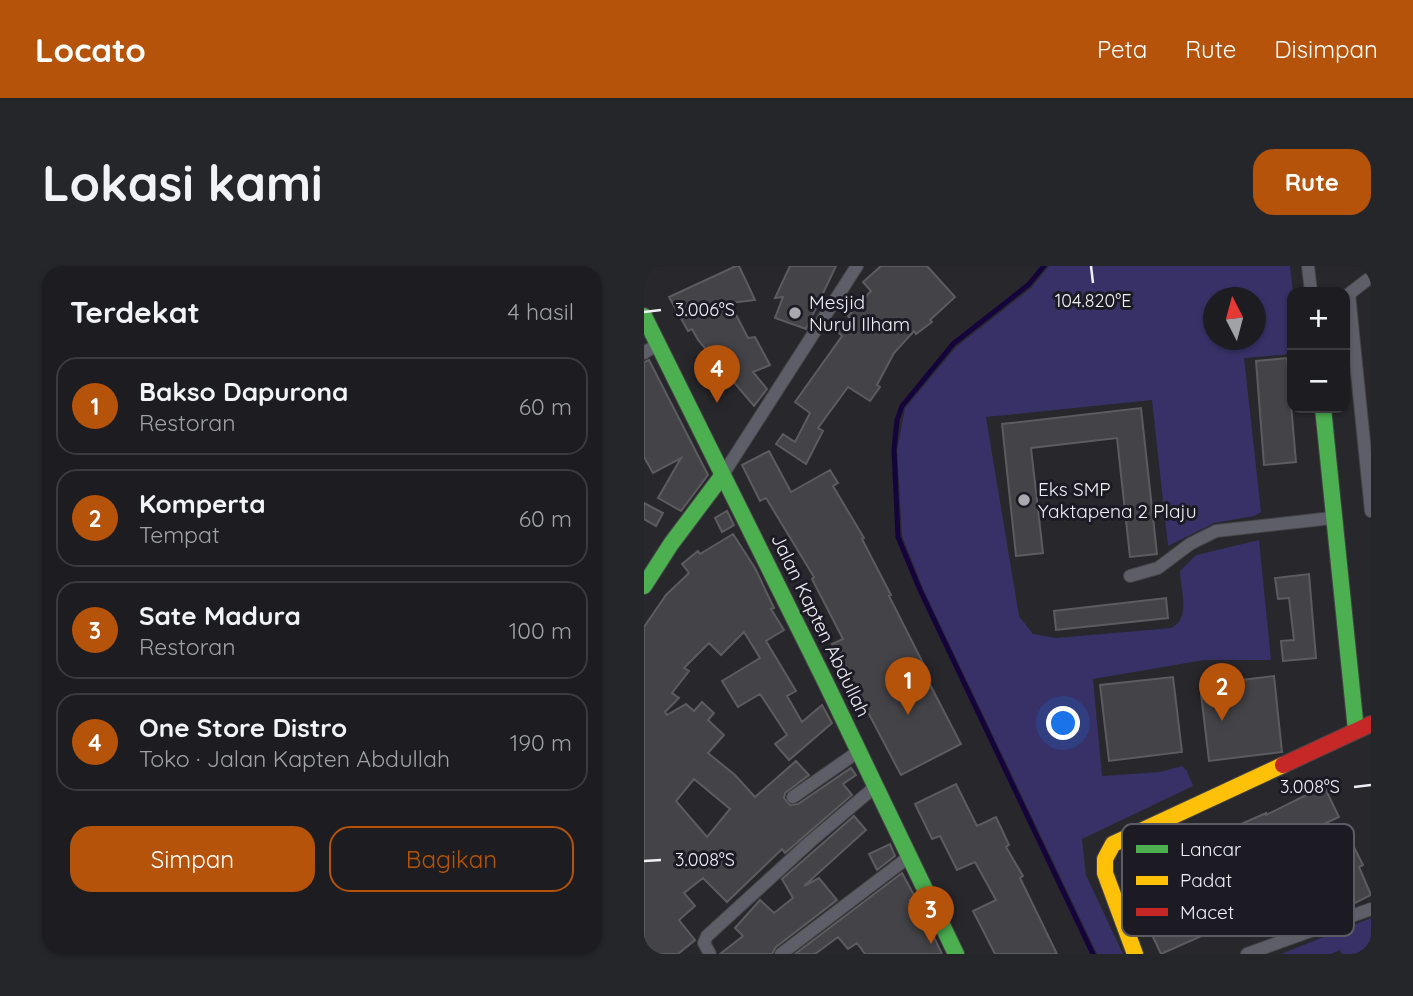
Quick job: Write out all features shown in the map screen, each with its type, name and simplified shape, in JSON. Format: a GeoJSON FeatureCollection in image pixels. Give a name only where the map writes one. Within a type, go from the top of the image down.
{"type":"FeatureCollection","features":[{"type":"Feature","properties":{"kind":"street"},"geometry":{"type":"LineString","coordinates":[[644,586],[671,544],[722,476],[857,266]]}},
{"type":"Feature","properties":{"kind":"street"},"geometry":{"type":"LineString","coordinates":[[1308,266],[1310,287]]}},
{"type":"Feature","properties":{"kind":"street"},"geometry":{"type":"LineString","coordinates":[[1350,294],[1371,277]]}},
{"type":"Feature","properties":{"kind":"street"},"geometry":{"type":"LineString","coordinates":[[1350,312],[1364,384],[1371,511]]}},
{"type":"Feature","properties":{"kind":"street","name":"Jalan Kapten Abdullah"},"geometry":{"type":"LineString","coordinates":[[644,316],[956,954]]}},
{"type":"Feature","properties":{"kind":"street"},"geometry":{"type":"LineString","coordinates":[[644,354],[658,344]]}},
{"type":"Feature","properties":{"kind":"street"},"geometry":{"type":"LineString","coordinates":[[1156,824],[1363,727],[1332,517],[1323,413]]}},
{"type":"Feature","properties":{"kind":"street"},"geometry":{"type":"LineString","coordinates":[[1130,576],[1158,568],[1190,544],[1216,531],[1332,517]]}},
{"type":"Feature","properties":{"kind":"street"},"geometry":{"type":"LineString","coordinates":[[793,797],[859,751]]}},
{"type":"Feature","properties":{"kind":"street"},"geometry":{"type":"LineString","coordinates":[[710,954],[704,943],[706,936],[876,786]]}},
{"type":"Feature","properties":{"kind":"street"},"geometry":{"type":"LineString","coordinates":[[1122,840],[1113,844],[1105,859],[1105,873],[1122,919]]}},
{"type":"Feature","properties":{"kind":"street"},"geometry":{"type":"LineString","coordinates":[[781,954],[910,856]]}},
{"type":"Feature","properties":{"kind":"street"},"geometry":{"type":"LineString","coordinates":[[1354,915],[1371,909]]}},
{"type":"Feature","properties":{"kind":"street"},"geometry":{"type":"LineString","coordinates":[[1128,936],[1135,954]]}},
{"type":"Feature","properties":{"kind":"street"},"geometry":{"type":"LineString","coordinates":[[1247,954],[1297,936]]}},
{"type":"Feature","properties":{"kind":"shaded area"},"geometry":{"type":"Polygon","coordinates":[[[1049,266],[1290,266],[1292,287],[1287,287],[1287,354],[1244,358],[1261,512],[1254,516],[1214,523],[1168,546],[1152,400],[986,417],[1019,616],[1033,634],[1056,638],[1171,628],[1181,618],[1183,611],[1180,571],[1196,555],[1259,540],[1271,660],[1204,660],[1093,679],[1102,776],[1160,772],[1182,766],[1193,786],[1082,839],[1086,875],[1123,954],[1097,954],[923,589],[902,536],[897,450],[905,408],[956,347],[1031,288],[1049,266]]]}},
{"type":"Feature","properties":{"kind":"shaded area"},"geometry":{"type":"Polygon","coordinates":[[[1371,918],[1371,954],[1342,954],[1340,950],[1331,954],[1281,954],[1326,936],[1354,936],[1354,925],[1371,918]]]}},
{"type":"Feature","properties":{"kind":"building"},"geometry":{"type":"Polygon","coordinates":[[[739,266],[755,300],[730,303],[748,338],[755,337],[770,365],[753,372],[767,389],[754,406],[698,340],[692,329],[688,331],[669,297],[739,266]]]}},
{"type":"Feature","properties":{"kind":"building"},"geometry":{"type":"Polygon","coordinates":[[[790,266],[836,266],[806,329],[775,318],[783,297],[775,298],[790,266]]]}},
{"type":"Feature","properties":{"kind":"building"},"geometry":{"type":"Polygon","coordinates":[[[881,266],[927,266],[955,297],[930,320],[932,322],[916,334],[914,331],[894,353],[877,385],[880,387],[870,401],[848,387],[818,428],[823,431],[806,464],[776,444],[783,434],[795,442],[810,413],[795,402],[842,336],[838,332],[850,318],[848,316],[871,291],[863,282],[881,266]]]}},
{"type":"Feature","properties":{"kind":"building"},"geometry":{"type":"Polygon","coordinates":[[[1287,358],[1287,413],[1292,413],[1296,462],[1264,465],[1256,361],[1287,358]]]}},
{"type":"Feature","properties":{"kind":"building"},"geometry":{"type":"Polygon","coordinates":[[[649,360],[708,475],[681,511],[658,498],[681,458],[653,473],[644,457],[644,362],[649,360]]]}},
{"type":"Feature","properties":{"kind":"building","name":"Eks SMP Yaktapena 2 Plaju"},"geometry":{"type":"Polygon","coordinates":[[[1141,408],[1157,554],[1130,557],[1117,438],[1031,448],[1043,553],[1016,556],[1002,424],[1141,408]]]}},
{"type":"Feature","properties":{"kind":"building"},"geometry":{"type":"Polygon","coordinates":[[[769,451],[791,492],[830,470],[838,483],[833,486],[864,538],[862,539],[891,595],[889,596],[927,671],[924,673],[961,744],[901,775],[832,644],[843,639],[812,579],[814,577],[766,498],[760,501],[742,465],[769,451]]]}},
{"type":"Feature","properties":{"kind":"building"},"geometry":{"type":"Polygon","coordinates":[[[644,503],[663,513],[656,526],[644,519],[644,503]]]}},
{"type":"Feature","properties":{"kind":"building"},"geometry":{"type":"Polygon","coordinates":[[[727,511],[734,525],[722,532],[715,518],[727,511]]]}},
{"type":"Feature","properties":{"kind":"building"},"geometry":{"type":"Polygon","coordinates":[[[733,534],[755,568],[774,608],[771,609],[784,630],[766,641],[796,691],[787,696],[802,722],[822,705],[832,723],[789,760],[775,744],[787,735],[760,694],[738,707],[722,681],[760,658],[744,632],[721,655],[709,643],[684,668],[689,671],[672,693],[679,698],[665,712],[667,715],[686,704],[694,711],[702,702],[714,713],[708,720],[724,735],[708,753],[735,775],[755,797],[796,761],[809,775],[785,793],[784,798],[790,805],[798,804],[851,768],[856,775],[843,784],[852,795],[785,853],[782,849],[727,902],[703,878],[684,893],[695,906],[679,920],[695,940],[678,954],[644,954],[644,627],[666,595],[689,573],[682,564],[698,551],[700,554],[733,534]],[[694,779],[676,801],[707,837],[730,809],[694,779]]]}},
{"type":"Feature","properties":{"kind":"building"},"geometry":{"type":"Polygon","coordinates":[[[1309,574],[1316,658],[1283,661],[1281,641],[1294,640],[1289,598],[1278,599],[1275,578],[1309,574]]]}},
{"type":"Feature","properties":{"kind":"building"},"geometry":{"type":"Polygon","coordinates":[[[1166,598],[1168,618],[1056,630],[1054,611],[1166,598]]]}},
{"type":"Feature","properties":{"kind":"building"},"geometry":{"type":"Polygon","coordinates":[[[1274,676],[1282,752],[1209,761],[1200,685],[1274,676]]]}},
{"type":"Feature","properties":{"kind":"building"},"geometry":{"type":"Polygon","coordinates":[[[1173,677],[1182,752],[1109,761],[1100,685],[1173,677]]]}},
{"type":"Feature","properties":{"kind":"building"},"geometry":{"type":"Polygon","coordinates":[[[956,784],[977,826],[996,817],[1009,845],[1006,847],[1023,876],[1020,878],[1057,954],[995,954],[973,911],[996,900],[975,862],[957,870],[940,836],[932,839],[915,804],[956,784]]]}},
{"type":"Feature","properties":{"kind":"building"},"geometry":{"type":"Polygon","coordinates":[[[1324,786],[1339,817],[1324,824],[1241,824],[1266,815],[1324,786]]]}},
{"type":"Feature","properties":{"kind":"building"},"geometry":{"type":"Polygon","coordinates":[[[854,816],[866,830],[804,886],[819,878],[837,900],[776,947],[772,954],[720,954],[743,936],[735,928],[760,900],[774,913],[793,898],[782,879],[854,816]]]}},
{"type":"Feature","properties":{"kind":"building"},"geometry":{"type":"Polygon","coordinates":[[[890,844],[895,856],[877,870],[869,854],[890,844]]]}},
{"type":"Feature","properties":{"kind":"building"},"geometry":{"type":"Polygon","coordinates":[[[1354,847],[1363,865],[1359,867],[1371,895],[1354,904],[1354,847]]]}},
{"type":"Feature","properties":{"kind":"building"},"geometry":{"type":"Polygon","coordinates":[[[902,873],[915,897],[910,900],[927,922],[942,954],[865,954],[857,943],[848,949],[838,937],[815,954],[795,954],[902,873]]]}},
{"type":"Feature","properties":{"kind":"building"},"geometry":{"type":"Polygon","coordinates":[[[1153,936],[1202,936],[1161,954],[1153,936]]]}},
{"type":"Feature","properties":{"kind":"waterway"},"geometry":{"type":"LineString","coordinates":[[1044,266],[1028,285],[953,344],[902,406],[897,420],[894,450],[898,537],[920,590],[1093,954]]}},
{"type":"Feature","properties":{"kind":"traffic: fast"},"geometry":{"type":"LineString","coordinates":[[644,316],[825,681],[956,954]]}},
{"type":"Feature","properties":{"kind":"traffic: fast"},"geometry":{"type":"LineString","coordinates":[[1324,413],[1356,730]]}},
{"type":"Feature","properties":{"kind":"traffic: fast"},"geometry":{"type":"LineString","coordinates":[[644,586],[671,544],[722,476]]}},
{"type":"Feature","properties":{"kind":"traffic: slow"},"geometry":{"type":"LineString","coordinates":[[1156,824],[1283,765]]}},
{"type":"Feature","properties":{"kind":"traffic: slow"},"geometry":{"type":"LineString","coordinates":[[1122,840],[1113,844],[1105,859],[1105,873],[1122,919]]}},
{"type":"Feature","properties":{"kind":"traffic: slow"},"geometry":{"type":"LineString","coordinates":[[1128,936],[1135,954]]}},
{"type":"Feature","properties":{"kind":"traffic: jam"},"geometry":{"type":"LineString","coordinates":[[1283,765],[1371,724]]}},
{"type":"Feature","properties":{"kind":"place","name":"Mesjid Nurul Ilham"},"geometry":{"type":"Point","coordinates":[795,313]}},
{"type":"Feature","properties":{"kind":"place","name":"One Store Distro"},"geometry":{"type":"Point","coordinates":[717,403]}},
{"type":"Feature","properties":{"kind":"place","name":"Eks SMP Yaktapena 2 Plaju"},"geometry":{"type":"Point","coordinates":[1024,500]}},
{"type":"Feature","properties":{"kind":"place","name":"Bakso Dapurona"},"geometry":{"type":"Point","coordinates":[908,715]}},
{"type":"Feature","properties":{"kind":"place","name":"Komperta"},"geometry":{"type":"Point","coordinates":[1222,721]}},
{"type":"Feature","properties":{"kind":"place","name":"Sate Madura"},"geometry":{"type":"Point","coordinates":[931,944]}}]}
